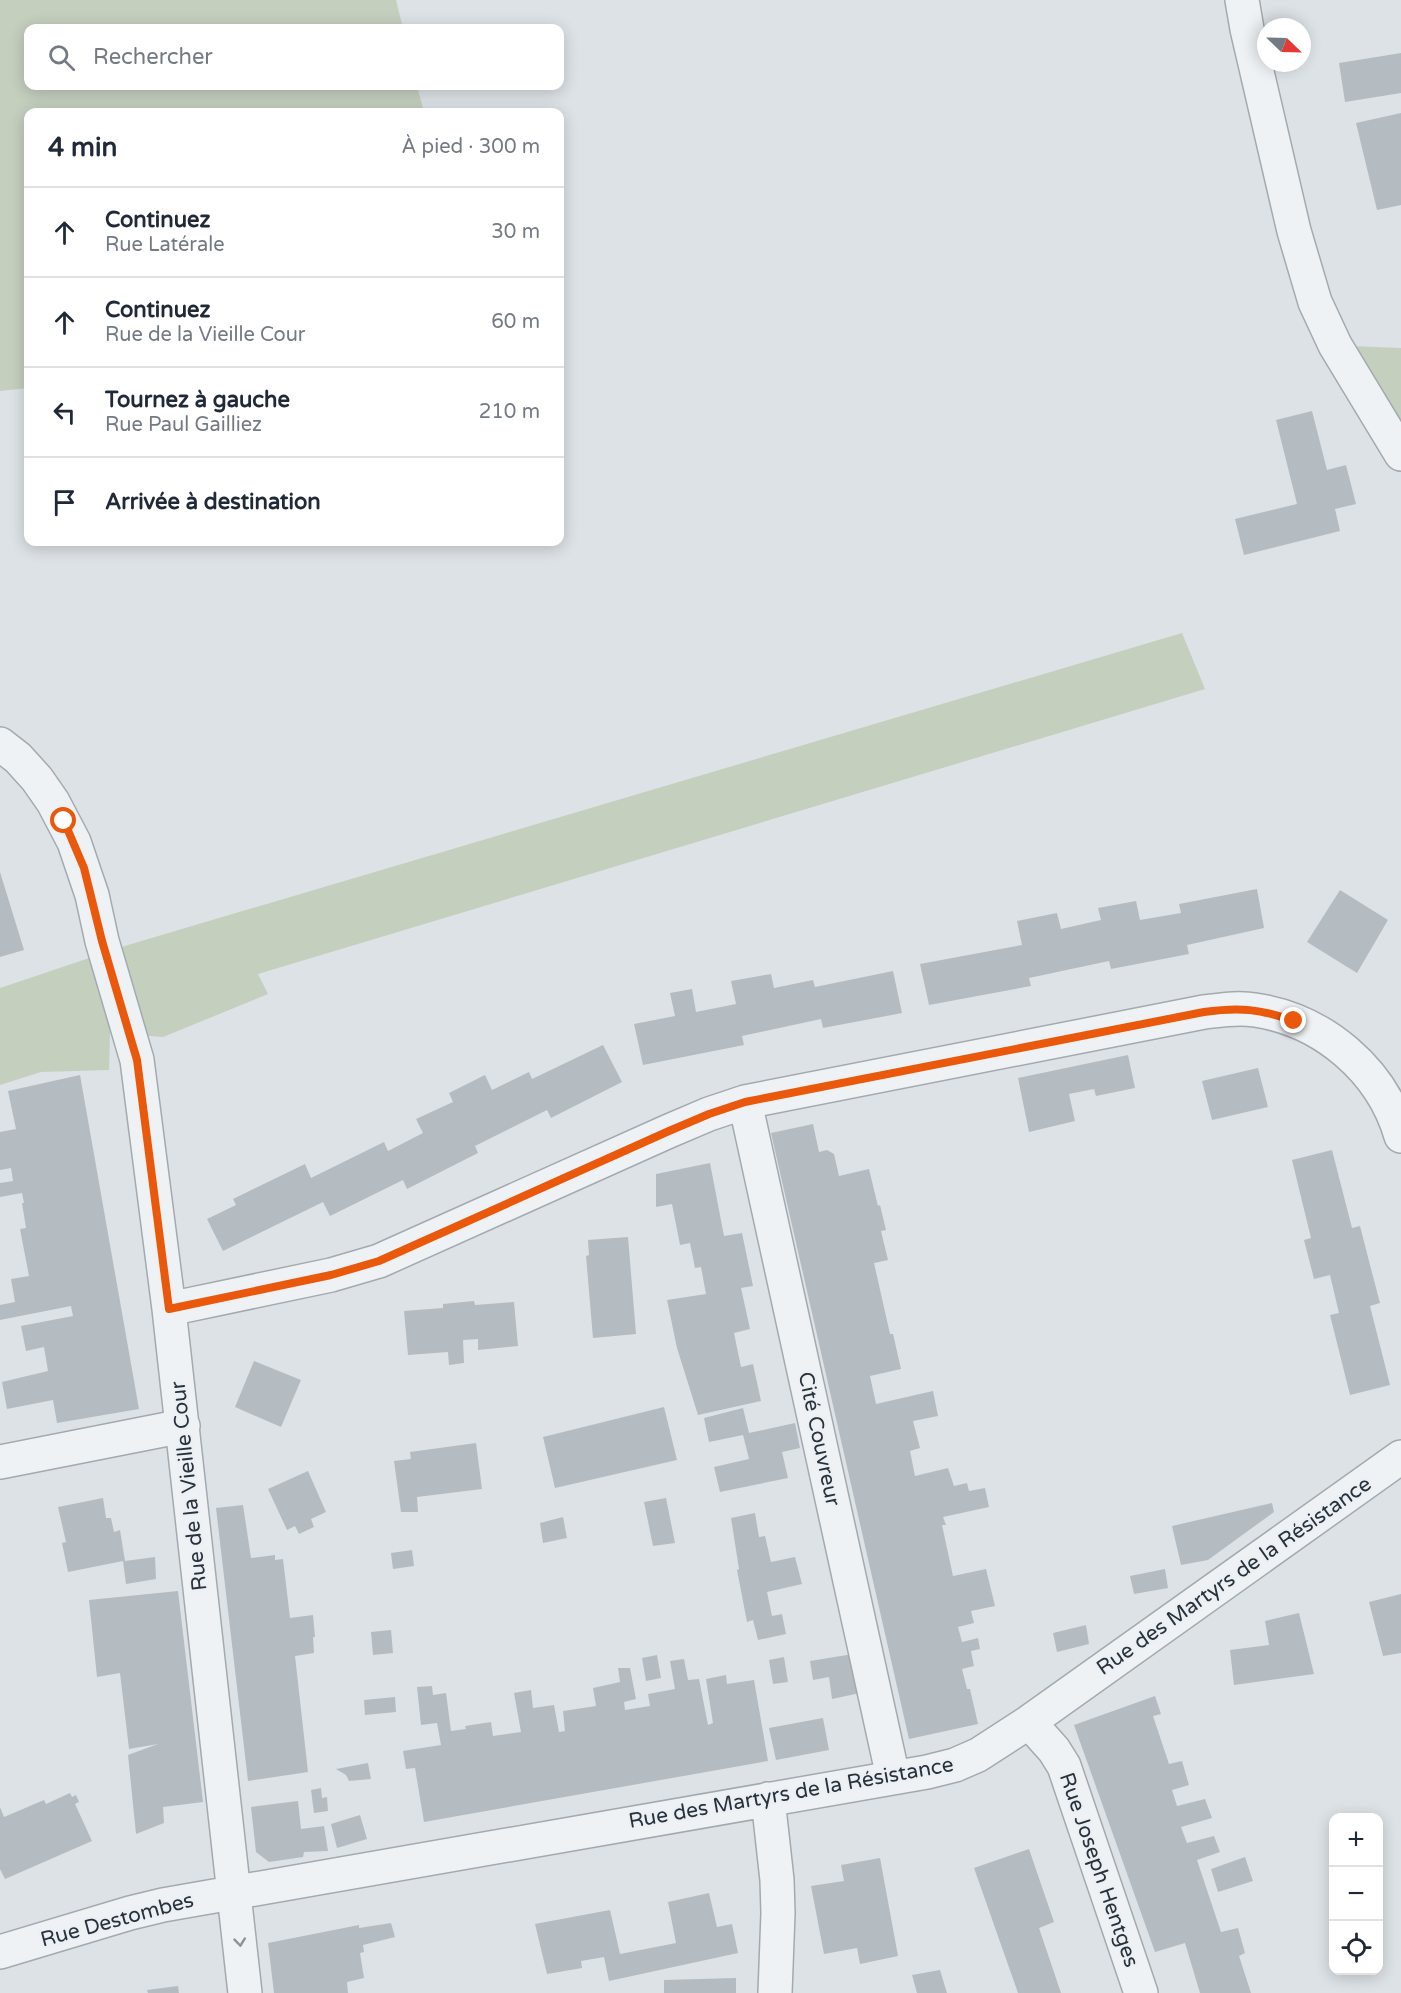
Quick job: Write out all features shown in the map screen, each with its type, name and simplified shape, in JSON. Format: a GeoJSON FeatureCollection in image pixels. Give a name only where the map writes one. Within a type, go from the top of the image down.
{"type":"FeatureCollection","features":[{"type":"Feature","properties":{"kind":"street"},"geometry":{"type":"LineString","coordinates":[[1242,0],[1294,231],[1315,302],[1335,345],[1401,454]]}},
{"type":"Feature","properties":{"kind":"street","name":"Rue de la Vieille Cour"},"geometry":{"type":"LineString","coordinates":[[0,744],[18,758],[37,779],[64,821],[84,868],[137,1060],[183,1426],[245,1993]]}},
{"type":"Feature","properties":{"kind":"street"},"geometry":{"type":"LineString","coordinates":[[169,1309],[331,1275],[379,1261],[669,1131],[745,1102],[1204,1012],[1253,1009],[1274,1014],[1302,1024],[1337,1044],[1357,1060],[1385,1097],[1397,1121],[1401,1136]]}},
{"type":"Feature","properties":{"kind":"street","name":"Cité Couvreur"},"geometry":{"type":"LineString","coordinates":[[745,1102],[893,1777]]}},
{"type":"Feature","properties":{"kind":"street"},"geometry":{"type":"LineString","coordinates":[[0,1462],[183,1426]]}},
{"type":"Feature","properties":{"kind":"street","name":"Rue des Martyrs de la Résistance"},"geometry":{"type":"LineString","coordinates":[[234,1892],[955,1765],[978,1755],[1029,1722],[1401,1457]]}},
{"type":"Feature","properties":{"kind":"street","name":"Rue Joseph Hentges"},"geometry":{"type":"LineString","coordinates":[[1029,1722],[1065,1766],[1141,1993]]}},
{"type":"Feature","properties":{"kind":"street"},"geometry":{"type":"LineString","coordinates":[[768,1799],[778,1902],[775,1993]]}},
{"type":"Feature","properties":{"kind":"street","name":"Rue Destombes"},"geometry":{"type":"LineString","coordinates":[[0,1952],[130,1913],[234,1892]]}},
{"type":"Feature","properties":{"kind":"green space"},"geometry":{"type":"Polygon","coordinates":[[[0,0],[396,0],[402,24],[24,24],[24,90],[418,90],[423,108],[24,108],[24,388],[0,391],[0,0]]]}},
{"type":"Feature","properties":{"kind":"green space"},"geometry":{"type":"Polygon","coordinates":[[[1350,346],[1401,348],[1401,432],[1350,346]]]}},
{"type":"Feature","properties":{"kind":"green space"},"geometry":{"type":"Polygon","coordinates":[[[1182,633],[1205,689],[258,974],[268,994],[163,1037],[110,1033],[109,1070],[41,1072],[0,1085],[0,988],[128,945],[1182,633]]]}},
{"type":"Feature","properties":{"kind":"building"},"geometry":{"type":"Polygon","coordinates":[[[1401,53],[1401,93],[1345,102],[1339,63],[1401,53]]]}},
{"type":"Feature","properties":{"kind":"building"},"geometry":{"type":"Polygon","coordinates":[[[1401,113],[1401,205],[1377,210],[1356,123],[1401,113]]]}},
{"type":"Feature","properties":{"kind":"building"},"geometry":{"type":"Polygon","coordinates":[[[1312,411],[1327,470],[1346,465],[1356,504],[1335,509],[1340,531],[1244,555],[1235,519],[1297,504],[1276,420],[1312,411]]]}},
{"type":"Feature","properties":{"kind":"building"},"geometry":{"type":"Polygon","coordinates":[[[0,872],[24,950],[0,957],[0,872]]]}},
{"type":"Feature","properties":{"kind":"building"},"geometry":{"type":"Polygon","coordinates":[[[1257,889],[1264,928],[1187,945],[1189,954],[1111,969],[1109,961],[1029,978],[1031,986],[929,1005],[920,964],[1022,945],[1017,921],[1057,913],[1061,929],[1101,920],[1098,908],[1136,901],[1140,920],[1181,913],[1179,904],[1257,889]]]}},
{"type":"Feature","properties":{"kind":"building"},"geometry":{"type":"Polygon","coordinates":[[[1340,890],[1388,920],[1357,973],[1307,942],[1340,890]]]}},
{"type":"Feature","properties":{"kind":"building"},"geometry":{"type":"Polygon","coordinates":[[[893,971],[902,1013],[823,1028],[821,1019],[742,1036],[744,1045],[643,1065],[634,1024],[675,1016],[670,993],[692,989],[696,1012],[736,1004],[731,981],[771,974],[774,988],[813,980],[815,987],[893,971]]]}},
{"type":"Feature","properties":{"kind":"building"},"geometry":{"type":"Polygon","coordinates":[[[603,1045],[622,1082],[551,1118],[547,1110],[475,1146],[478,1153],[407,1189],[403,1180],[330,1216],[323,1202],[223,1251],[207,1219],[236,1205],[233,1199],[305,1164],[311,1178],[384,1142],[388,1151],[423,1133],[416,1119],[453,1102],[449,1093],[485,1075],[492,1090],[529,1072],[532,1079],[603,1045]]]}},
{"type":"Feature","properties":{"kind":"building"},"geometry":{"type":"Polygon","coordinates":[[[1128,1055],[1135,1088],[1096,1096],[1094,1089],[1069,1094],[1075,1121],[1029,1132],[1018,1078],[1128,1055]]]}},
{"type":"Feature","properties":{"kind":"building"},"geometry":{"type":"Polygon","coordinates":[[[1258,1068],[1268,1107],[1212,1120],[1202,1081],[1258,1068]]]}},
{"type":"Feature","properties":{"kind":"building"},"geometry":{"type":"Polygon","coordinates":[[[80,1075],[139,1409],[57,1423],[53,1400],[7,1409],[2,1382],[48,1371],[44,1347],[26,1351],[21,1326],[73,1316],[71,1306],[0,1320],[0,1305],[15,1302],[11,1279],[29,1276],[20,1229],[26,1228],[22,1193],[0,1197],[0,1183],[13,1181],[11,1168],[0,1170],[0,1132],[16,1129],[8,1091],[80,1075]]]}},
{"type":"Feature","properties":{"kind":"building"},"geometry":{"type":"Polygon","coordinates":[[[813,1124],[819,1152],[827,1150],[834,1154],[839,1176],[869,1169],[886,1230],[881,1231],[888,1260],[874,1263],[890,1334],[893,1334],[901,1369],[870,1376],[876,1404],[933,1391],[938,1416],[913,1421],[920,1448],[910,1451],[915,1476],[948,1468],[954,1486],[967,1483],[969,1491],[985,1488],[989,1507],[943,1517],[946,1525],[942,1525],[953,1576],[986,1569],[995,1606],[971,1611],[974,1623],[958,1627],[962,1642],[978,1638],[980,1649],[971,1651],[974,1666],[962,1669],[967,1689],[970,1689],[978,1724],[909,1739],[771,1133],[813,1124]]]}},
{"type":"Feature","properties":{"kind":"building"},"geometry":{"type":"Polygon","coordinates":[[[1332,1150],[1352,1228],[1360,1226],[1380,1303],[1370,1306],[1390,1385],[1350,1395],[1330,1315],[1339,1313],[1330,1275],[1314,1279],[1304,1240],[1311,1238],[1292,1160],[1332,1150]]]}},
{"type":"Feature","properties":{"kind":"building"},"geometry":{"type":"Polygon","coordinates":[[[710,1163],[724,1236],[742,1233],[753,1286],[741,1288],[750,1329],[734,1333],[741,1367],[753,1364],[761,1401],[698,1415],[677,1348],[667,1300],[706,1294],[701,1267],[695,1268],[690,1243],[680,1245],[672,1204],[656,1207],[656,1174],[710,1163]]]}},
{"type":"Feature","properties":{"kind":"building"},"geometry":{"type":"Polygon","coordinates":[[[628,1237],[636,1334],[593,1338],[586,1256],[589,1255],[588,1240],[628,1237]]]}},
{"type":"Feature","properties":{"kind":"building"},"geometry":{"type":"Polygon","coordinates":[[[474,1301],[475,1305],[514,1302],[518,1346],[478,1350],[478,1339],[463,1340],[464,1363],[449,1365],[448,1352],[408,1355],[404,1311],[443,1308],[443,1304],[474,1301]]]}},
{"type":"Feature","properties":{"kind":"building"},"geometry":{"type":"Polygon","coordinates":[[[254,1361],[301,1380],[281,1427],[235,1407],[254,1361]]]}},
{"type":"Feature","properties":{"kind":"building"},"geometry":{"type":"Polygon","coordinates":[[[664,1407],[677,1460],[555,1488],[543,1437],[664,1407]]]}},
{"type":"Feature","properties":{"kind":"building"},"geometry":{"type":"Polygon","coordinates":[[[743,1408],[749,1433],[795,1423],[800,1448],[782,1452],[788,1478],[720,1492],[714,1467],[749,1459],[743,1435],[709,1442],[704,1418],[743,1408]]]}},
{"type":"Feature","properties":{"kind":"building"},"geometry":{"type":"Polygon","coordinates":[[[476,1443],[482,1489],[417,1497],[418,1512],[401,1512],[394,1461],[411,1459],[410,1452],[476,1443]]]}},
{"type":"Feature","properties":{"kind":"building"},"geometry":{"type":"Polygon","coordinates":[[[308,1471],[326,1512],[311,1519],[314,1527],[299,1534],[295,1526],[287,1530],[268,1489],[308,1471]]]}},
{"type":"Feature","properties":{"kind":"building"},"geometry":{"type":"Polygon","coordinates":[[[103,1498],[106,1518],[111,1518],[114,1532],[120,1530],[125,1561],[155,1557],[156,1579],[126,1584],[123,1561],[68,1572],[62,1543],[66,1542],[58,1507],[103,1498]]]}},
{"type":"Feature","properties":{"kind":"building"},"geometry":{"type":"Polygon","coordinates":[[[666,1498],[675,1543],[653,1546],[644,1502],[666,1498]]]}},
{"type":"Feature","properties":{"kind":"building"},"geometry":{"type":"Polygon","coordinates":[[[1272,1503],[1274,1512],[1208,1560],[1181,1565],[1172,1526],[1272,1503]]]}},
{"type":"Feature","properties":{"kind":"building"},"geometry":{"type":"Polygon","coordinates":[[[243,1505],[251,1558],[275,1555],[275,1560],[283,1559],[290,1618],[313,1615],[315,1637],[313,1637],[314,1653],[295,1656],[308,1772],[248,1781],[216,1508],[243,1505]]]}},
{"type":"Feature","properties":{"kind":"building"},"geometry":{"type":"Polygon","coordinates":[[[755,1513],[759,1537],[765,1536],[771,1562],[795,1557],[802,1584],[767,1592],[772,1616],[782,1614],[786,1634],[758,1640],[753,1620],[747,1622],[737,1570],[739,1569],[731,1518],[755,1513]]]}},
{"type":"Feature","properties":{"kind":"building"},"geometry":{"type":"Polygon","coordinates":[[[563,1517],[567,1538],[543,1543],[540,1523],[563,1517]]]}},
{"type":"Feature","properties":{"kind":"building"},"geometry":{"type":"Polygon","coordinates":[[[412,1550],[414,1566],[393,1569],[391,1553],[412,1550]]]}},
{"type":"Feature","properties":{"kind":"building"},"geometry":{"type":"Polygon","coordinates":[[[1165,1569],[1168,1588],[1134,1594],[1130,1576],[1165,1569]]]}},
{"type":"Feature","properties":{"kind":"building"},"geometry":{"type":"Polygon","coordinates":[[[178,1591],[203,1802],[163,1807],[164,1823],[136,1834],[128,1755],[158,1744],[129,1749],[120,1673],[97,1677],[89,1600],[178,1591]]]}},
{"type":"Feature","properties":{"kind":"building"},"geometry":{"type":"Polygon","coordinates":[[[1401,1594],[1401,1653],[1383,1656],[1369,1602],[1401,1594]]]}},
{"type":"Feature","properties":{"kind":"building"},"geometry":{"type":"Polygon","coordinates":[[[1299,1613],[1314,1674],[1234,1685],[1230,1650],[1269,1645],[1265,1621],[1299,1613]]]}},
{"type":"Feature","properties":{"kind":"building"},"geometry":{"type":"Polygon","coordinates":[[[1086,1625],[1089,1644],[1057,1652],[1053,1633],[1086,1625]]]}},
{"type":"Feature","properties":{"kind":"building"},"geometry":{"type":"Polygon","coordinates":[[[391,1630],[393,1653],[373,1655],[371,1632],[391,1630]]]}},
{"type":"Feature","properties":{"kind":"building"},"geometry":{"type":"Polygon","coordinates":[[[853,1654],[860,1693],[832,1699],[829,1677],[813,1680],[810,1661],[853,1654]]]}},
{"type":"Feature","properties":{"kind":"building"},"geometry":{"type":"Polygon","coordinates":[[[657,1655],[661,1678],[646,1681],[642,1658],[657,1655]]]}},
{"type":"Feature","properties":{"kind":"building"},"geometry":{"type":"Polygon","coordinates":[[[784,1657],[788,1682],[773,1684],[769,1660],[784,1657]]]}},
{"type":"Feature","properties":{"kind":"building"},"geometry":{"type":"Polygon","coordinates":[[[684,1659],[688,1680],[699,1679],[708,1725],[713,1723],[706,1679],[726,1675],[727,1684],[754,1680],[768,1761],[424,1822],[415,1768],[406,1769],[403,1751],[441,1745],[437,1723],[421,1725],[417,1687],[432,1686],[433,1695],[446,1693],[451,1731],[466,1729],[465,1726],[491,1722],[493,1736],[521,1732],[514,1693],[531,1690],[533,1708],[554,1705],[559,1732],[565,1731],[563,1711],[596,1706],[593,1688],[620,1682],[618,1668],[630,1668],[636,1699],[624,1702],[625,1710],[650,1706],[648,1694],[675,1689],[670,1661],[684,1659]]]}},
{"type":"Feature","properties":{"kind":"building"},"geometry":{"type":"Polygon","coordinates":[[[1155,1696],[1161,1714],[1153,1716],[1169,1764],[1182,1761],[1189,1785],[1172,1790],[1177,1806],[1205,1799],[1212,1818],[1181,1827],[1187,1843],[1214,1836],[1220,1852],[1197,1860],[1221,1932],[1238,1928],[1245,1953],[1239,1956],[1251,1993],[1200,1993],[1185,1943],[1155,1952],[1074,1725],[1155,1696]]]}},
{"type":"Feature","properties":{"kind":"building"},"geometry":{"type":"Polygon","coordinates":[[[395,1697],[396,1712],[365,1715],[364,1700],[395,1697]]]}},
{"type":"Feature","properties":{"kind":"building"},"geometry":{"type":"Polygon","coordinates":[[[823,1718],[829,1750],[776,1760],[769,1728],[823,1718]]]}},
{"type":"Feature","properties":{"kind":"building"},"geometry":{"type":"Polygon","coordinates":[[[368,1763],[371,1779],[349,1781],[346,1775],[336,1769],[368,1763]]]}},
{"type":"Feature","properties":{"kind":"building"},"geometry":{"type":"Polygon","coordinates":[[[321,1788],[322,1798],[327,1797],[328,1811],[314,1813],[311,1790],[321,1788]]]}},
{"type":"Feature","properties":{"kind":"building"},"geometry":{"type":"Polygon","coordinates":[[[70,1793],[72,1797],[76,1795],[79,1802],[75,1804],[92,1841],[5,1879],[0,1869],[0,1807],[4,1817],[44,1800],[46,1804],[70,1793]]]}},
{"type":"Feature","properties":{"kind":"building"},"geometry":{"type":"Polygon","coordinates":[[[298,1801],[301,1829],[324,1826],[328,1851],[304,1852],[303,1857],[269,1862],[256,1852],[251,1807],[298,1801]]]}},
{"type":"Feature","properties":{"kind":"building"},"geometry":{"type":"Polygon","coordinates":[[[360,1815],[367,1839],[337,1848],[331,1824],[360,1815]]]}},
{"type":"Feature","properties":{"kind":"building"},"geometry":{"type":"Polygon","coordinates":[[[1029,1849],[1054,1922],[1039,1928],[1061,1993],[1018,1993],[974,1868],[1029,1849]]]}},
{"type":"Feature","properties":{"kind":"building"},"geometry":{"type":"Polygon","coordinates":[[[1245,1857],[1253,1881],[1218,1892],[1211,1869],[1245,1857]]]}},
{"type":"Feature","properties":{"kind":"building"},"geometry":{"type":"Polygon","coordinates":[[[880,1858],[898,1956],[860,1964],[857,1948],[824,1954],[811,1886],[844,1881],[841,1865],[880,1858]]]}},
{"type":"Feature","properties":{"kind":"building"},"geometry":{"type":"Polygon","coordinates":[[[709,1893],[717,1927],[732,1924],[738,1953],[609,1981],[604,1957],[581,1961],[582,1968],[547,1974],[535,1924],[610,1910],[620,1954],[676,1943],[668,1902],[709,1893]]]}},
{"type":"Feature","properties":{"kind":"building"},"geometry":{"type":"Polygon","coordinates":[[[391,1923],[395,1937],[363,1945],[364,1952],[360,1953],[364,1978],[347,1982],[348,1993],[274,1993],[268,1943],[359,1925],[359,1928],[391,1923]]]}},
{"type":"Feature","properties":{"kind":"building"},"geometry":{"type":"Polygon","coordinates":[[[940,1970],[947,1993],[917,1993],[912,1975],[940,1970]]]}},
{"type":"Feature","properties":{"kind":"building"},"geometry":{"type":"Polygon","coordinates":[[[736,1978],[736,1993],[664,1993],[664,1980],[736,1978]]]}},
{"type":"Feature","properties":{"kind":"building"},"geometry":{"type":"Polygon","coordinates":[[[178,1986],[179,1993],[148,1993],[147,1990],[178,1986]]]}},
{"type":"Feature","properties":{"kind":"route"},"geometry":{"type":"LineString","coordinates":[[64,821],[84,868],[102,941],[137,1060],[169,1309],[331,1275],[379,1261],[669,1131],[745,1102],[1204,1012],[1253,1009],[1294,1021]]}}]}
